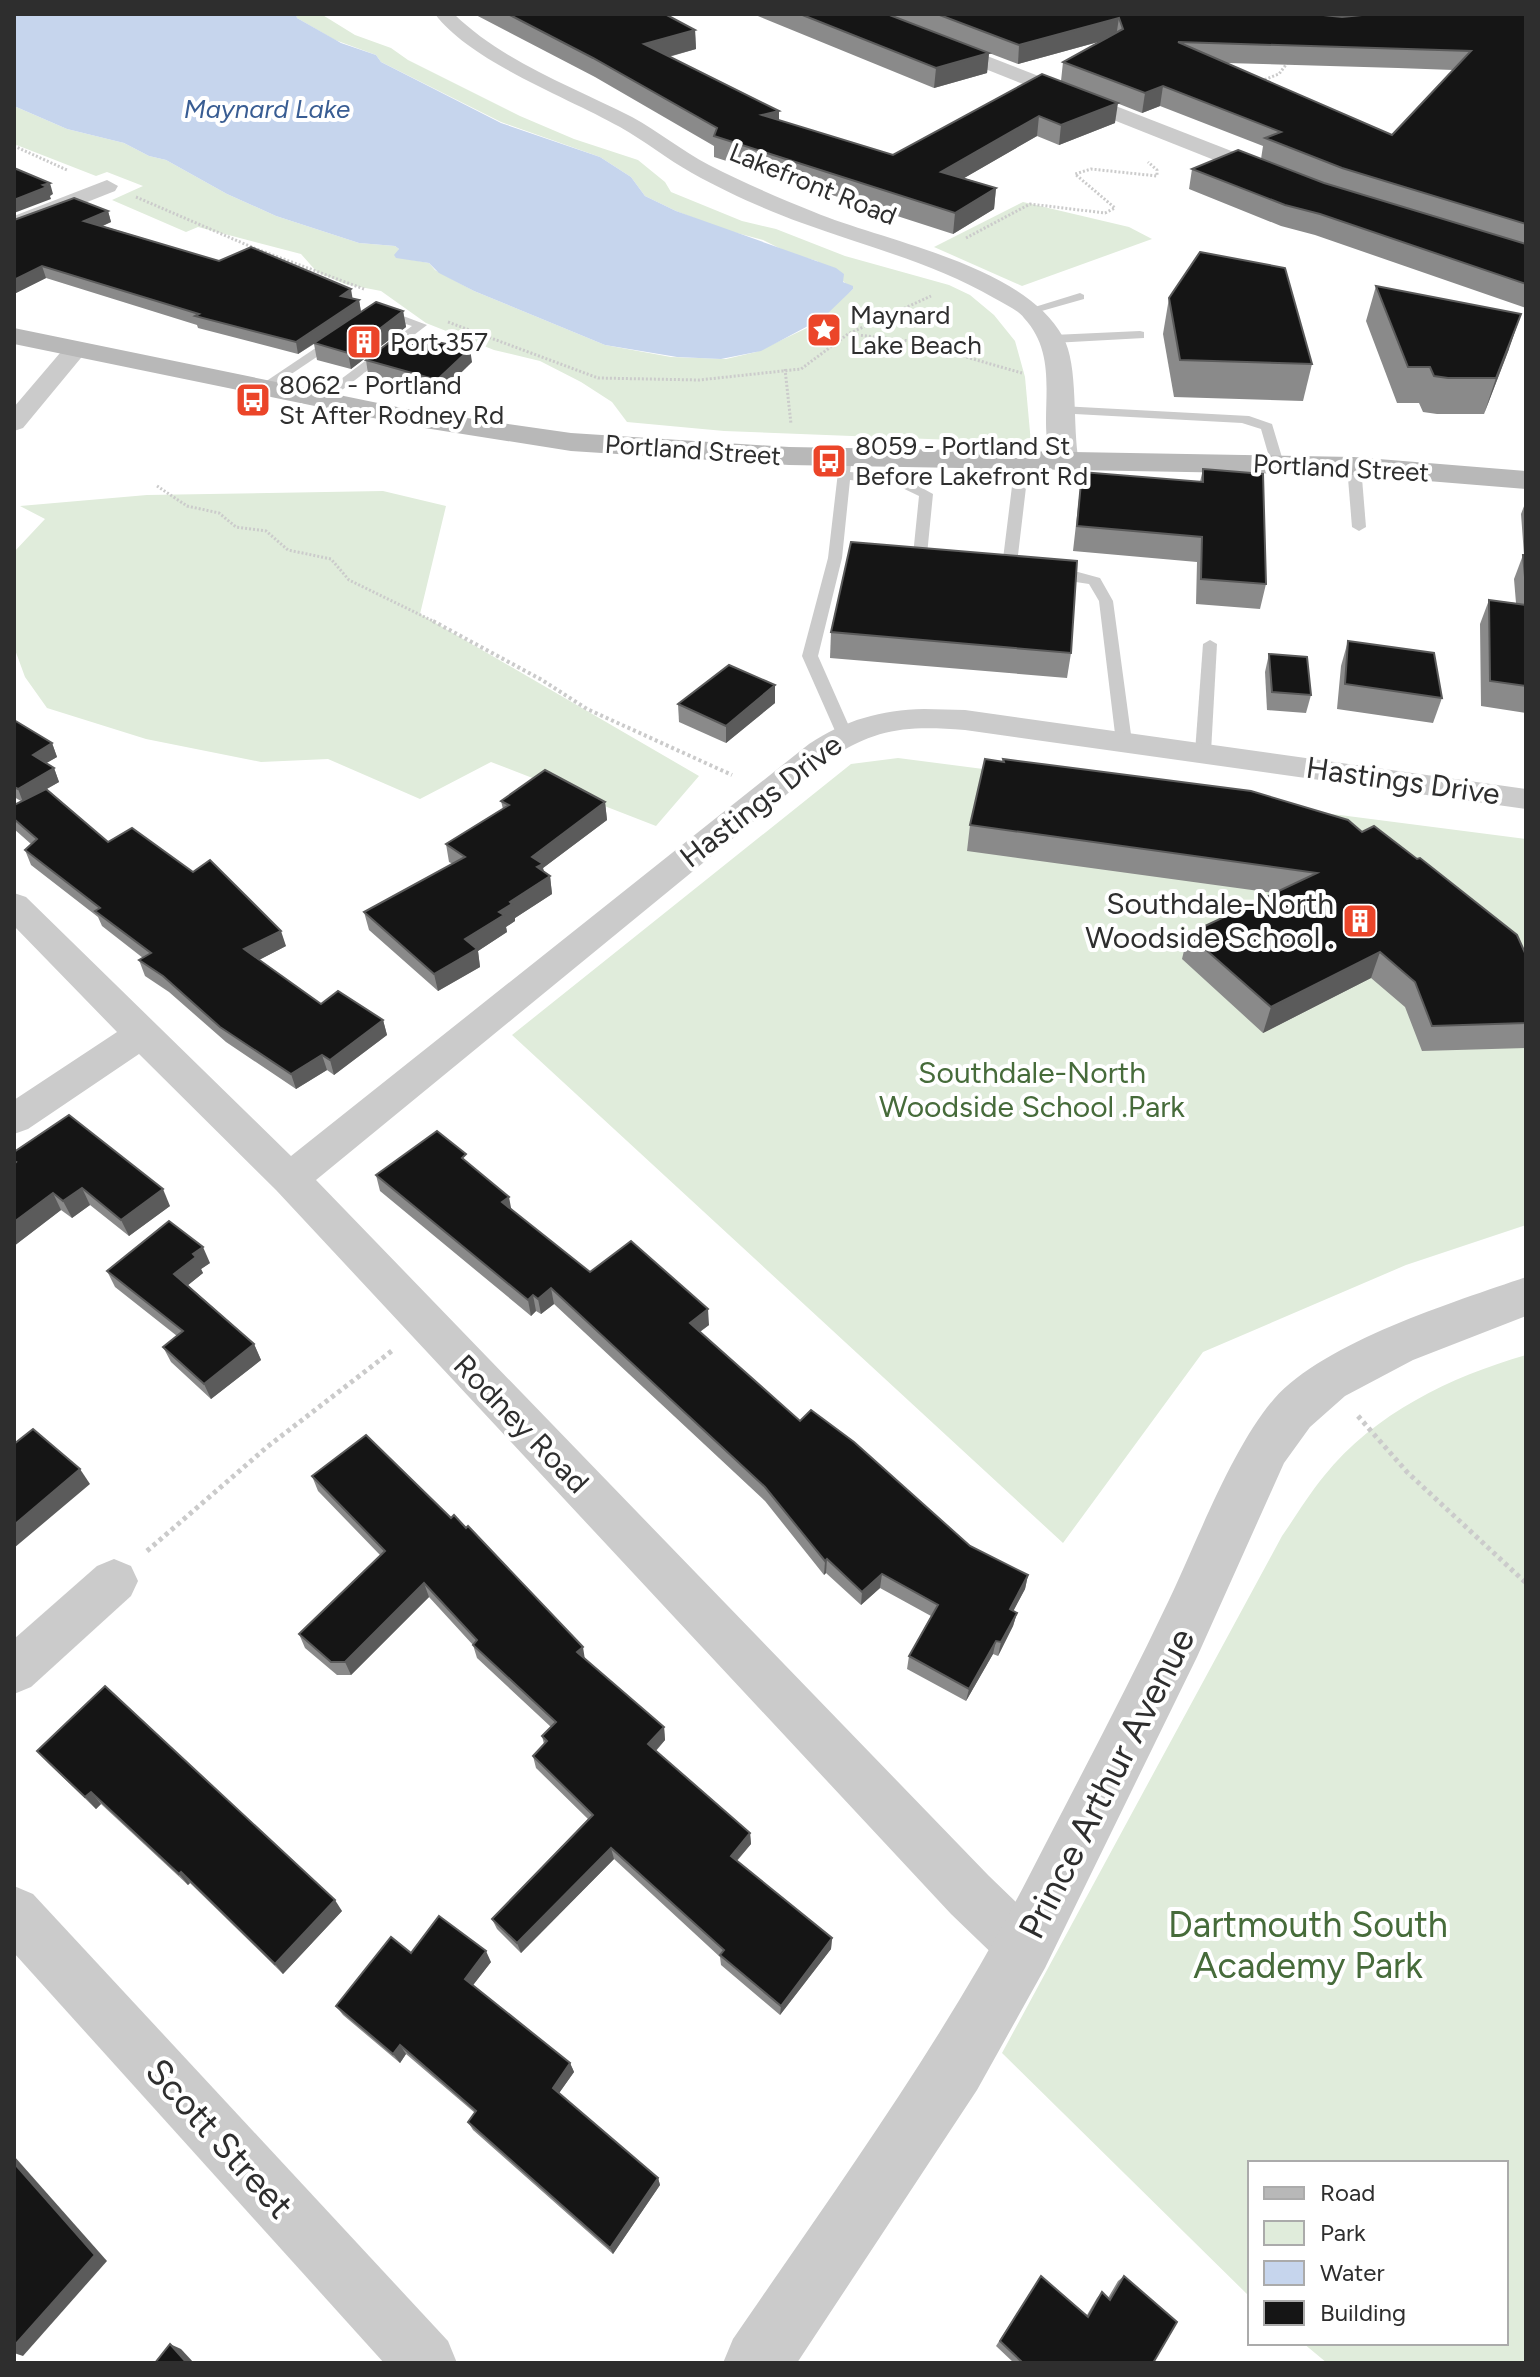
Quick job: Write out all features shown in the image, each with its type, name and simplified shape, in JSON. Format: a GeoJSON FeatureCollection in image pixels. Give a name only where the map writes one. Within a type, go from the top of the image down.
{"type":"FeatureCollection","features":[{"type":"Feature","properties":{"kind":"main road","name":"Portland Street"},"geometry":{"type":"LineString","coordinates":[[14,336],[321,400],[470,428],[571,442],[789,456],[844,466],[1022,462],[1277,464],[1354,466],[1526,480]]}},
{"type":"Feature","properties":{"kind":"street","name":"Lakefront Road"},"geometry":{"type":"LineString","coordinates":[[444,14],[463,33],[507,60],[629,124],[700,169],[808,218],[972,276],[1031,310],[1053,339],[1060,380],[1066,462]]}},
{"type":"Feature","properties":{"kind":"street"},"geometry":{"type":"LineString","coordinates":[[863,14],[1300,185]]}},
{"type":"Feature","properties":{"kind":"street"},"geometry":{"type":"LineString","coordinates":[[14,224],[107,186]]}},
{"type":"Feature","properties":{"kind":"street"},"geometry":{"type":"LineString","coordinates":[[14,423],[73,353],[69,348]]}},
{"type":"Feature","properties":{"kind":"street","name":"Hastings Drive"},"geometry":{"type":"LineString","coordinates":[[290,1179],[844,733],[873,722],[909,716],[965,720],[1526,799]]}},
{"type":"Feature","properties":{"kind":"street","name":"Rodney Road"},"geometry":{"type":"LineString","coordinates":[[14,905],[290,1179],[970,1895],[1024,1947]]}},
{"type":"Feature","properties":{"kind":"street"},"geometry":{"type":"LineString","coordinates":[[14,1119],[141,1034]]}},
{"type":"Feature","properties":{"kind":"street","name":"Prince Arthur Avenue"},"geometry":{"type":"LineString","coordinates":[[757,2363],[955,2068],[1024,1947],[1178,1639],[1266,1449],[1293,1412],[1328,1382],[1396,1346],[1526,1296]]}},
{"type":"Feature","properties":{"kind":"street"},"geometry":{"type":"LineString","coordinates":[[14,1671],[114,1581]]}},
{"type":"Feature","properties":{"kind":"street","name":"Scott Street"},"geometry":{"type":"LineString","coordinates":[[14,1913],[426,2363]]}},
{"type":"Feature","properties":{"kind":"lane"},"geometry":{"type":"LineString","coordinates":[[1031,310],[1080,297]]}},
{"type":"Feature","properties":{"kind":"lane"},"geometry":{"type":"LineString","coordinates":[[321,400],[421,325],[377,311],[364,319]]}},
{"type":"Feature","properties":{"kind":"lane"},"geometry":{"type":"LineString","coordinates":[[262,388],[352,328]]}},
{"type":"Feature","properties":{"kind":"lane"},"geometry":{"type":"LineString","coordinates":[[1053,339],[1140,335]]}},
{"type":"Feature","properties":{"kind":"lane"},"geometry":{"type":"LineString","coordinates":[[1061,410],[1244,419],[1267,427],[1277,464]]}},
{"type":"Feature","properties":{"kind":"lane"},"geometry":{"type":"LineString","coordinates":[[1022,462],[1022,573]]}},
{"type":"Feature","properties":{"kind":"lane"},"geometry":{"type":"LineString","coordinates":[[844,733],[810,656],[842,559],[844,466],[897,480],[926,494],[919,565]]}},
{"type":"Feature","properties":{"kind":"lane"},"geometry":{"type":"LineString","coordinates":[[1354,466],[1359,527]]}},
{"type":"Feature","properties":{"kind":"lane"},"geometry":{"type":"LineString","coordinates":[[979,569],[1078,576],[1095,581],[1106,601],[1124,742]]}},
{"type":"Feature","properties":{"kind":"lane"},"geometry":{"type":"LineString","coordinates":[[1203,752],[1210,644]]}},
{"type":"Feature","properties":{"kind":"path"},"geometry":{"type":"LineString","coordinates":[[1250,85],[1279,74],[1288,63]]}},
{"type":"Feature","properties":{"kind":"path"},"geometry":{"type":"LineString","coordinates":[[926,259],[1030,204],[1105,213],[1115,208],[1075,174],[1091,169],[1157,176],[1157,170],[1120,136],[1147,126]]}},
{"type":"Feature","properties":{"kind":"path"},"geometry":{"type":"LineString","coordinates":[[14,146],[254,248],[364,289]]}},
{"type":"Feature","properties":{"kind":"path"},"geometry":{"type":"LineString","coordinates":[[435,317],[598,378],[699,380],[801,369],[848,334],[972,276]]}},
{"type":"Feature","properties":{"kind":"path"},"geometry":{"type":"LineString","coordinates":[[848,334],[910,341],[1032,376],[1060,380]]}},
{"type":"Feature","properties":{"kind":"path"},"geometry":{"type":"LineString","coordinates":[[785,369],[791,421],[789,456]]}},
{"type":"Feature","properties":{"kind":"path"},"geometry":{"type":"LineString","coordinates":[[157,486],[187,506],[219,513],[236,527],[266,531],[288,550],[331,559],[349,580],[391,598],[542,680],[587,709],[769,792]]}},
{"type":"Feature","properties":{"kind":"path"},"geometry":{"type":"LineString","coordinates":[[114,1581],[218,1487],[330,1395],[427,1325]]}},
{"type":"Feature","properties":{"kind":"path"},"geometry":{"type":"LineString","coordinates":[[1328,1382],[1407,1472],[1526,1583]]}},
{"type":"Feature","properties":{"kind":"green space"},"geometry":{"type":"Polygon","coordinates":[[[296,14],[321,14],[355,35],[391,48],[408,60],[520,116],[574,139],[638,160],[665,182],[671,192],[742,221],[776,229],[845,256],[949,285],[970,295],[994,315],[1015,341],[1025,377],[1031,443],[724,431],[627,422],[612,402],[540,361],[494,350],[426,323],[381,291],[345,284],[317,272],[301,254],[198,227],[186,232],[112,200],[143,186],[107,172],[96,176],[14,144],[14,106],[67,129],[124,143],[149,156],[166,160],[227,194],[276,216],[359,243],[395,246],[399,249],[396,257],[429,263],[435,270],[474,291],[605,345],[671,357],[726,359],[756,352],[809,327],[853,289],[817,261],[676,211],[645,196],[631,177],[600,157],[501,122],[381,62],[376,55],[335,40],[297,18],[296,14]]]}},
{"type":"Feature","properties":{"kind":"green space"},"geometry":{"type":"Polygon","coordinates":[[[1023,202],[1129,227],[1152,239],[1022,286],[934,247],[1023,202]]]}},
{"type":"Feature","properties":{"kind":"green space"},"geometry":{"type":"Polygon","coordinates":[[[383,491],[446,506],[420,614],[699,776],[656,826],[491,762],[420,799],[328,759],[261,762],[146,739],[47,708],[25,677],[14,647],[14,552],[45,519],[20,506],[147,495],[383,491]]]}},
{"type":"Feature","properties":{"kind":"green space","name":"Southdale-North Woodside School .Park"},"geometry":{"type":"Polygon","coordinates":[[[898,758],[1526,839],[1526,1225],[1406,1265],[1203,1352],[1063,1543],[512,1035],[851,764],[898,758]]]}},
{"type":"Feature","properties":{"kind":"green space","name":"Dartmouth South Academy Park"},"geometry":{"type":"Polygon","coordinates":[[[1526,1355],[1526,2363],[1327,2363],[1305,2345],[1508,2345],[1508,2161],[1248,2161],[1248,2295],[1002,2053],[1282,1536],[1318,1483],[1344,1454],[1390,1416],[1442,1386],[1526,1355]]]}},
{"type":"Feature","properties":{"kind":"water","name":"Maynard Lake"},"geometry":{"type":"Polygon","coordinates":[[[14,14],[296,14],[297,18],[341,43],[376,55],[381,62],[501,123],[600,157],[631,177],[645,196],[676,211],[836,268],[844,274],[843,282],[853,286],[853,289],[823,318],[761,351],[721,359],[677,357],[605,345],[474,291],[439,273],[429,263],[396,258],[394,255],[399,249],[395,246],[359,243],[276,216],[227,194],[166,160],[149,156],[124,143],[67,129],[14,106],[14,14]]]}},
{"type":"Feature","properties":{"kind":"building"},"geometry":{"type":"Polygon","coordinates":[[[508,14],[665,14],[695,30],[644,44],[779,111],[762,115],[893,155],[1042,74],[1118,103],[1061,125],[1039,116],[941,172],[996,188],[955,213],[714,136],[717,128],[508,14]]]}},
{"type":"Feature","properties":{"kind":"building"},"geometry":{"type":"Polygon","coordinates":[[[800,14],[887,14],[989,53],[936,68],[800,14]]]}},
{"type":"Feature","properties":{"kind":"building"},"geometry":{"type":"Polygon","coordinates":[[[937,14],[1314,14],[1342,17],[1372,14],[1526,14],[1526,224],[1342,168],[1265,138],[1281,132],[1163,86],[1145,93],[1063,62],[1123,29],[1119,18],[1019,45],[937,14]],[[1178,42],[1392,135],[1471,51],[1178,42]]]}},
{"type":"Feature","properties":{"kind":"building"},"geometry":{"type":"Polygon","coordinates":[[[1238,150],[1324,183],[1526,244],[1526,284],[1285,205],[1192,169],[1238,150]]]}},
{"type":"Feature","properties":{"kind":"building"},"geometry":{"type":"Polygon","coordinates":[[[14,168],[50,183],[14,200],[14,168]]]}},
{"type":"Feature","properties":{"kind":"building"},"geometry":{"type":"Polygon","coordinates":[[[74,198],[108,211],[84,221],[219,261],[251,247],[351,289],[341,296],[359,300],[296,342],[195,316],[199,314],[42,266],[14,280],[14,220],[74,198]]]}},
{"type":"Feature","properties":{"kind":"building"},"geometry":{"type":"Polygon","coordinates":[[[1200,252],[1285,268],[1312,364],[1180,360],[1169,298],[1200,252]]]}},
{"type":"Feature","properties":{"kind":"building"},"geometry":{"type":"Polygon","coordinates":[[[1376,286],[1521,314],[1496,378],[1448,378],[1434,376],[1430,367],[1408,367],[1376,286]]]}},
{"type":"Feature","properties":{"kind":"building"},"geometry":{"type":"Polygon","coordinates":[[[376,302],[403,311],[348,353],[314,343],[376,302]]]}},
{"type":"Feature","properties":{"kind":"building"},"geometry":{"type":"Polygon","coordinates":[[[400,334],[470,349],[437,380],[366,360],[400,334]]]}},
{"type":"Feature","properties":{"kind":"building"},"geometry":{"type":"Polygon","coordinates":[[[1203,469],[1263,474],[1266,584],[1201,579],[1202,537],[1077,526],[1082,472],[1203,482],[1203,469]]]}},
{"type":"Feature","properties":{"kind":"building"},"geometry":{"type":"Polygon","coordinates":[[[851,542],[1077,561],[1071,653],[831,632],[851,542]]]}},
{"type":"Feature","properties":{"kind":"building"},"geometry":{"type":"Polygon","coordinates":[[[1523,555],[1526,555],[1526,588],[1523,555]]]}},
{"type":"Feature","properties":{"kind":"building"},"geometry":{"type":"Polygon","coordinates":[[[1489,600],[1526,605],[1526,686],[1490,681],[1489,600]]]}},
{"type":"Feature","properties":{"kind":"building"},"geometry":{"type":"Polygon","coordinates":[[[1348,641],[1434,653],[1442,698],[1345,684],[1348,641]]]}},
{"type":"Feature","properties":{"kind":"building"},"geometry":{"type":"Polygon","coordinates":[[[1269,654],[1307,657],[1311,695],[1272,692],[1269,654]]]}},
{"type":"Feature","properties":{"kind":"building"},"geometry":{"type":"Polygon","coordinates":[[[729,665],[775,685],[726,726],[678,704],[729,665]]]}},
{"type":"Feature","properties":{"kind":"building"},"geometry":{"type":"Polygon","coordinates":[[[14,720],[52,743],[33,755],[54,768],[18,789],[14,787],[14,720]]]}},
{"type":"Feature","properties":{"kind":"building","name":"Southdale-North Woodside School ."},"geometry":{"type":"Polygon","coordinates":[[[985,759],[1251,791],[1348,820],[1362,832],[1374,826],[1417,859],[1420,858],[1517,935],[1526,955],[1526,1023],[1432,1026],[1415,982],[1380,952],[1271,1007],[1188,934],[1317,873],[970,825],[985,759]]]}},
{"type":"Feature","properties":{"kind":"building"},"geometry":{"type":"Polygon","coordinates":[[[545,770],[605,802],[532,857],[543,864],[537,867],[550,876],[510,902],[512,904],[499,912],[504,915],[465,939],[477,949],[434,974],[364,912],[465,857],[446,844],[509,805],[501,801],[545,770]]]}},
{"type":"Feature","properties":{"kind":"building"},"geometry":{"type":"Polygon","coordinates":[[[46,789],[108,842],[132,828],[193,872],[210,860],[281,931],[244,949],[321,1004],[338,991],[383,1020],[330,1060],[322,1055],[291,1074],[220,1027],[163,976],[139,960],[151,953],[95,911],[100,908],[25,850],[37,839],[14,819],[14,805],[46,789]]]}},
{"type":"Feature","properties":{"kind":"building"},"geometry":{"type":"Polygon","coordinates":[[[69,1115],[163,1189],[121,1220],[82,1188],[63,1201],[53,1193],[14,1222],[14,1152],[69,1115]]]}},
{"type":"Feature","properties":{"kind":"building"},"geometry":{"type":"Polygon","coordinates":[[[437,1131],[466,1154],[462,1158],[509,1197],[502,1202],[590,1272],[631,1241],[708,1309],[690,1323],[800,1421],[811,1410],[854,1442],[970,1546],[1028,1575],[1010,1609],[1017,1613],[1001,1642],[996,1641],[969,1689],[909,1656],[938,1605],[882,1574],[862,1592],[827,1559],[825,1561],[765,1487],[551,1288],[538,1299],[533,1295],[528,1300],[376,1175],[437,1131]]]}},
{"type":"Feature","properties":{"kind":"building"},"geometry":{"type":"Polygon","coordinates":[[[169,1221],[203,1247],[193,1254],[196,1257],[174,1274],[254,1344],[204,1384],[163,1347],[183,1331],[107,1271],[169,1221]]]}},
{"type":"Feature","properties":{"kind":"building"},"geometry":{"type":"Polygon","coordinates":[[[33,1429],[80,1469],[14,1525],[14,1444],[33,1429]]]}},
{"type":"Feature","properties":{"kind":"building"},"geometry":{"type":"Polygon","coordinates":[[[366,1435],[451,1518],[454,1515],[466,1528],[468,1526],[583,1647],[577,1652],[664,1727],[648,1744],[750,1833],[731,1856],[832,1938],[781,2006],[720,1955],[724,1950],[611,1848],[517,1943],[492,1919],[593,1815],[533,1756],[547,1741],[542,1736],[556,1722],[473,1645],[477,1640],[424,1583],[345,1662],[331,1662],[299,1634],[385,1551],[312,1476],[366,1435]]]}},
{"type":"Feature","properties":{"kind":"building"},"geometry":{"type":"Polygon","coordinates":[[[105,1686],[335,1900],[275,1964],[181,1872],[179,1874],[91,1792],[85,1797],[37,1751],[105,1686]]]}},
{"type":"Feature","properties":{"kind":"building"},"geometry":{"type":"Polygon","coordinates":[[[439,1916],[486,1951],[465,1979],[570,2063],[553,2088],[658,2178],[610,2248],[468,2122],[476,2111],[400,2045],[393,2054],[336,2006],[391,1937],[411,1953],[439,1916]]]}},
{"type":"Feature","properties":{"kind":"building"},"geometry":{"type":"Polygon","coordinates":[[[14,2163],[95,2255],[14,2346],[14,2163]]]}},
{"type":"Feature","properties":{"kind":"building"},"geometry":{"type":"Polygon","coordinates":[[[1041,2276],[1088,2317],[1102,2292],[1110,2300],[1124,2276],[1177,2322],[1153,2363],[1023,2363],[1000,2341],[1041,2276]]]}},
{"type":"Feature","properties":{"kind":"building"},"geometry":{"type":"Polygon","coordinates":[[[170,2344],[187,2363],[155,2363],[170,2344]]]}},
{"type":"Feature","properties":{"kind":"place","name":"Maynard Lake Beach"},"geometry":{"type":"Point","coordinates":[824,330]}},
{"type":"Feature","properties":{"kind":"place","name":"Port 357"},"geometry":{"type":"Point","coordinates":[364,342]}},
{"type":"Feature","properties":{"kind":"place","name":"8062 - Portland St After Rodney Rd"},"geometry":{"type":"Point","coordinates":[253,400]}},
{"type":"Feature","properties":{"kind":"place","name":"8059 - Portland St Before Lakefront Rd"},"geometry":{"type":"Point","coordinates":[829,461]}},
{"type":"Feature","properties":{"kind":"place","name":"Southdale-North Woodside School ."},"geometry":{"type":"Point","coordinates":[1360,921]}}]}
